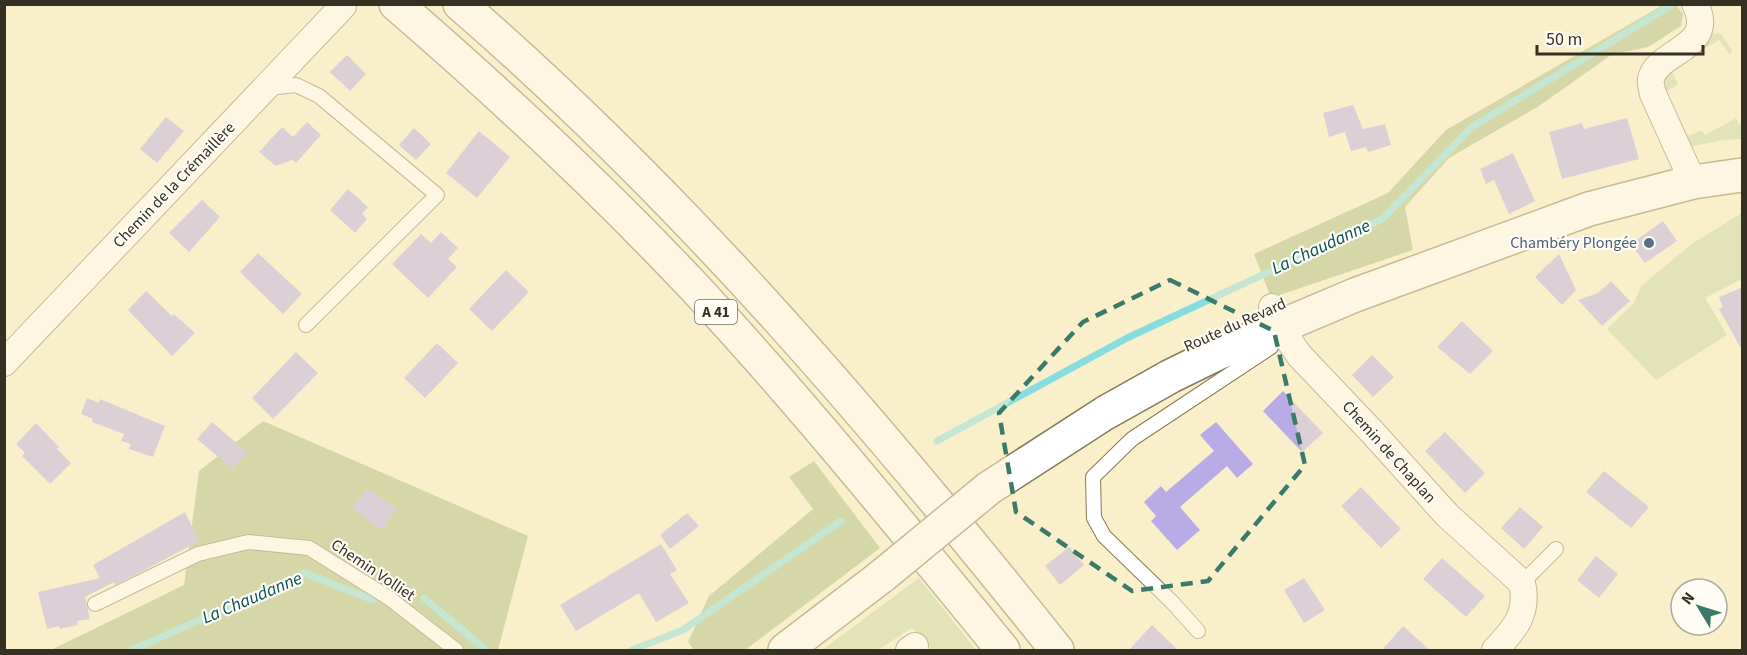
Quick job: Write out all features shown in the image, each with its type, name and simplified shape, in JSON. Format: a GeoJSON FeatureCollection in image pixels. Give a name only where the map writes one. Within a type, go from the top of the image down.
{"type":"FeatureCollection","features":[{"type":"Feature","properties":{"kind":"main road","name":"A 41"},"geometry":{"type":"LineString","coordinates":[[396,4],[541,134],[694,287],[835,446],[1003,651]]}},
{"type":"Feature","properties":{"kind":"main road","name":"A 41"},"geometry":{"type":"LineString","coordinates":[[460,4],[573,107],[644,176],[734,270],[869,421],[1057,651]]}},
{"type":"Feature","properties":{"kind":"main road","name":"Route du Revard"},"geometry":{"type":"LineString","coordinates":[[785,651],[882,576],[989,488],[1105,413],[1220,352],[1276,317],[1355,295],[1589,209],[1693,182],[1743,175]]}},
{"type":"Feature","properties":{"kind":"street","name":"Chemin de la Crémaillère"},"geometry":{"type":"LineString","coordinates":[[4,363],[343,6]]}},
{"type":"Feature","properties":{"kind":"street"},"geometry":{"type":"LineString","coordinates":[[1693,182],[1653,94],[1651,79],[1658,67],[1692,41],[1698,31],[1698,10]]}},
{"type":"Feature","properties":{"kind":"street","name":"Chemin de Chaplan"},"geometry":{"type":"LineString","coordinates":[[1276,317],[1299,355],[1446,515],[1522,583]]}},
{"type":"Feature","properties":{"kind":"street"},"geometry":{"type":"LineString","coordinates":[[1495,651],[1516,628],[1526,599],[1522,583]]}},
{"type":"Feature","properties":{"kind":"lane"},"geometry":{"type":"LineString","coordinates":[[266,88],[296,85],[319,96],[437,195],[306,325]]}},
{"type":"Feature","properties":{"kind":"lane"},"geometry":{"type":"LineString","coordinates":[[1198,632],[1172,602],[1104,536],[1094,518],[1093,477],[1132,439],[1271,347],[1276,317]]}},
{"type":"Feature","properties":{"kind":"lane","name":"Chemin Volliet"},"geometry":{"type":"LineString","coordinates":[[95,604],[198,554],[248,542],[309,548],[389,598],[456,651]]}},
{"type":"Feature","properties":{"kind":"lane"},"geometry":{"type":"LineString","coordinates":[[1522,583],[1556,549]]}},
{"type":"Feature","properties":{"kind":"highlighted area"},"geometry":{"type":"Polygon","coordinates":[[[1170,280],[1274,331],[1305,465],[1208,581],[1132,591],[1016,512],[999,413],[1083,322],[1170,280]]]}},
{"type":"Feature","properties":{"kind":"green space"},"geometry":{"type":"Polygon","coordinates":[[[1663,5],[1676,5],[1683,14],[1681,26],[1648,47],[1611,55],[1539,106],[1449,158],[1405,207],[1413,250],[1271,298],[1254,254],[1388,193],[1446,130],[1663,5]]]}},
{"type":"Feature","properties":{"kind":"green space"},"geometry":{"type":"Polygon","coordinates":[[[1713,33],[1721,34],[1732,50],[1730,55],[1719,40],[1670,69],[1678,84],[1664,93],[1688,136],[1702,130],[1705,135],[1736,118],[1739,124],[1742,123],[1742,139],[1723,140],[1689,147],[1660,94],[1666,66],[1704,36],[1713,33]]]}},
{"type":"Feature","properties":{"kind":"green space"},"geometry":{"type":"Polygon","coordinates":[[[1742,213],[1742,279],[1705,298],[1727,335],[1656,380],[1607,329],[1634,303],[1641,286],[1693,243],[1742,213]]]}},
{"type":"Feature","properties":{"kind":"green space"},"geometry":{"type":"Polygon","coordinates":[[[263,421],[528,536],[498,650],[51,650],[184,585],[199,471],[263,421]]]}},
{"type":"Feature","properties":{"kind":"green space"},"geometry":{"type":"Polygon","coordinates":[[[814,461],[880,548],[745,650],[694,650],[688,642],[709,596],[813,509],[789,477],[814,461]]]}},
{"type":"Feature","properties":{"kind":"green space"},"geometry":{"type":"Polygon","coordinates":[[[919,578],[976,650],[932,650],[912,628],[878,650],[822,650],[919,578]]]}},
{"type":"Feature","properties":{"kind":"building"},"geometry":{"type":"Polygon","coordinates":[[[347,55],[366,74],[350,91],[330,72],[347,55]]]}},
{"type":"Feature","properties":{"kind":"building"},"geometry":{"type":"Polygon","coordinates":[[[1353,105],[1363,129],[1385,124],[1391,145],[1368,152],[1366,147],[1351,151],[1345,132],[1329,137],[1323,113],[1353,105]]]}},
{"type":"Feature","properties":{"kind":"building"},"geometry":{"type":"Polygon","coordinates":[[[166,117],[184,131],[157,163],[140,149],[166,117]]]}},
{"type":"Feature","properties":{"kind":"building"},"geometry":{"type":"Polygon","coordinates":[[[1627,118],[1639,159],[1562,179],[1549,132],[1582,123],[1584,129],[1627,118]]]}},
{"type":"Feature","properties":{"kind":"building"},"geometry":{"type":"Polygon","coordinates":[[[307,122],[321,135],[296,163],[292,160],[276,166],[259,152],[282,127],[293,137],[307,122]]]}},
{"type":"Feature","properties":{"kind":"building"},"geometry":{"type":"Polygon","coordinates":[[[414,128],[431,144],[416,160],[399,145],[414,128]]]}},
{"type":"Feature","properties":{"kind":"building"},"geometry":{"type":"Polygon","coordinates":[[[479,131],[510,157],[477,198],[446,173],[479,131]]]}},
{"type":"Feature","properties":{"kind":"building"},"geometry":{"type":"Polygon","coordinates":[[[1513,153],[1535,201],[1509,214],[1494,180],[1486,184],[1480,169],[1513,153]]]}},
{"type":"Feature","properties":{"kind":"building"},"geometry":{"type":"Polygon","coordinates":[[[348,189],[368,207],[362,214],[367,219],[355,233],[330,210],[348,189]]]}},
{"type":"Feature","properties":{"kind":"building"},"geometry":{"type":"Polygon","coordinates":[[[202,200],[220,217],[189,252],[169,233],[202,200]]]}},
{"type":"Feature","properties":{"kind":"building"},"geometry":{"type":"Polygon","coordinates":[[[1663,221],[1677,241],[1645,263],[1631,244],[1663,221]]]}},
{"type":"Feature","properties":{"kind":"building"},"geometry":{"type":"Polygon","coordinates":[[[441,232],[458,248],[448,259],[457,267],[428,298],[392,264],[421,234],[431,243],[441,232]]]}},
{"type":"Feature","properties":{"kind":"building"},"geometry":{"type":"Polygon","coordinates":[[[258,253],[302,294],[283,314],[240,272],[258,253]]]}},
{"type":"Feature","properties":{"kind":"building"},"geometry":{"type":"Polygon","coordinates":[[[1559,254],[1576,290],[1562,305],[1535,277],[1559,254]]]}},
{"type":"Feature","properties":{"kind":"building"},"geometry":{"type":"Polygon","coordinates":[[[506,270],[529,292],[492,331],[469,309],[506,270]]]}},
{"type":"Feature","properties":{"kind":"building"},"geometry":{"type":"Polygon","coordinates":[[[1611,281],[1630,301],[1602,326],[1578,300],[1598,293],[1611,281]]]}},
{"type":"Feature","properties":{"kind":"building"},"geometry":{"type":"Polygon","coordinates":[[[1743,287],[1743,352],[1719,309],[1723,307],[1719,297],[1743,287]]]}},
{"type":"Feature","properties":{"kind":"building"},"geometry":{"type":"Polygon","coordinates":[[[146,291],[172,316],[174,314],[195,333],[172,356],[128,310],[146,291]]]}},
{"type":"Feature","properties":{"kind":"building"},"geometry":{"type":"Polygon","coordinates":[[[1462,321],[1493,351],[1470,374],[1437,347],[1462,321]]]}},
{"type":"Feature","properties":{"kind":"building"},"geometry":{"type":"Polygon","coordinates":[[[437,343],[458,363],[425,398],[404,378],[437,343]]]}},
{"type":"Feature","properties":{"kind":"building"},"geometry":{"type":"Polygon","coordinates":[[[296,352],[318,373],[273,419],[252,398],[296,352]]]}},
{"type":"Feature","properties":{"kind":"building"},"geometry":{"type":"Polygon","coordinates":[[[1372,355],[1394,377],[1373,397],[1352,375],[1372,355]]]}},
{"type":"Feature","properties":{"kind":"building"},"geometry":{"type":"Polygon","coordinates":[[[1283,391],[1323,433],[1302,452],[1263,411],[1283,391]]]}},
{"type":"Feature","properties":{"kind":"building"},"geometry":{"type":"Polygon","coordinates":[[[87,398],[99,403],[100,399],[165,426],[153,457],[129,449],[131,444],[121,441],[124,434],[92,422],[93,419],[81,414],[87,398]]]}},
{"type":"Feature","properties":{"kind":"building"},"geometry":{"type":"Polygon","coordinates":[[[212,422],[247,452],[233,469],[197,439],[212,422]]]}},
{"type":"Feature","properties":{"kind":"building"},"geometry":{"type":"Polygon","coordinates":[[[1216,422],[1253,464],[1237,478],[1227,466],[1180,507],[1200,530],[1177,550],[1151,521],[1156,516],[1144,502],[1161,486],[1166,492],[1214,451],[1200,435],[1216,422]]]}},
{"type":"Feature","properties":{"kind":"building"},"geometry":{"type":"Polygon","coordinates":[[[36,423],[71,463],[50,484],[22,456],[25,453],[16,444],[36,423]]]}},
{"type":"Feature","properties":{"kind":"building"},"geometry":{"type":"Polygon","coordinates":[[[1445,432],[1485,473],[1465,493],[1425,451],[1445,432]]]}},
{"type":"Feature","properties":{"kind":"building"},"geometry":{"type":"Polygon","coordinates":[[[1604,471],[1649,507],[1631,528],[1586,492],[1604,471]]]}},
{"type":"Feature","properties":{"kind":"building"},"geometry":{"type":"Polygon","coordinates":[[[1361,487],[1401,529],[1381,548],[1341,506],[1361,487]]]}},
{"type":"Feature","properties":{"kind":"building"},"geometry":{"type":"Polygon","coordinates":[[[367,488],[396,509],[381,530],[352,508],[367,488]]]}},
{"type":"Feature","properties":{"kind":"building"},"geometry":{"type":"Polygon","coordinates":[[[1520,507],[1543,527],[1524,549],[1501,528],[1520,507]]]}},
{"type":"Feature","properties":{"kind":"building"},"geometry":{"type":"Polygon","coordinates":[[[185,512],[199,541],[115,585],[114,582],[85,597],[90,619],[77,621],[78,625],[47,629],[38,592],[100,578],[93,565],[185,512]]]}},
{"type":"Feature","properties":{"kind":"building"},"geometry":{"type":"Polygon","coordinates":[[[687,513],[699,526],[670,549],[660,535],[687,513]]]}},
{"type":"Feature","properties":{"kind":"building"},"geometry":{"type":"Polygon","coordinates":[[[661,544],[677,570],[670,574],[689,603],[656,622],[639,593],[576,631],[560,605],[661,544]]]}},
{"type":"Feature","properties":{"kind":"building"},"geometry":{"type":"Polygon","coordinates":[[[1069,547],[1084,565],[1060,585],[1045,566],[1069,547]]]}},
{"type":"Feature","properties":{"kind":"building"},"geometry":{"type":"Polygon","coordinates":[[[1596,556],[1618,574],[1599,598],[1577,580],[1596,556]]]}},
{"type":"Feature","properties":{"kind":"building"},"geometry":{"type":"Polygon","coordinates":[[[1442,558],[1485,596],[1466,617],[1423,579],[1442,558]]]}},
{"type":"Feature","properties":{"kind":"building"},"geometry":{"type":"Polygon","coordinates":[[[1304,578],[1325,610],[1304,623],[1284,590],[1304,578]]]}},
{"type":"Feature","properties":{"kind":"building"},"geometry":{"type":"Polygon","coordinates":[[[1152,625],[1179,651],[1128,651],[1152,625]]]}},
{"type":"Feature","properties":{"kind":"building"},"geometry":{"type":"Polygon","coordinates":[[[1403,626],[1431,651],[1381,651],[1403,626]]]}},
{"type":"Feature","properties":{"kind":"waterway","name":"La Chaudanne"},"geometry":{"type":"LineString","coordinates":[[937,441],[1127,338],[1382,219],[1472,127],[1673,4]]}},
{"type":"Feature","properties":{"kind":"waterway"},"geometry":{"type":"LineString","coordinates":[[632,650],[683,630],[841,521]]}},
{"type":"Feature","properties":{"kind":"waterway","name":"La Chaudanne"},"geometry":{"type":"LineString","coordinates":[[132,650],[305,573],[373,600]]}},
{"type":"Feature","properties":{"kind":"waterway"},"geometry":{"type":"LineString","coordinates":[[424,598],[486,650]]}},
{"type":"Feature","properties":{"kind":"place","name":"Chambéry Plongée"},"geometry":{"type":"Point","coordinates":[1649,243]}}]}
